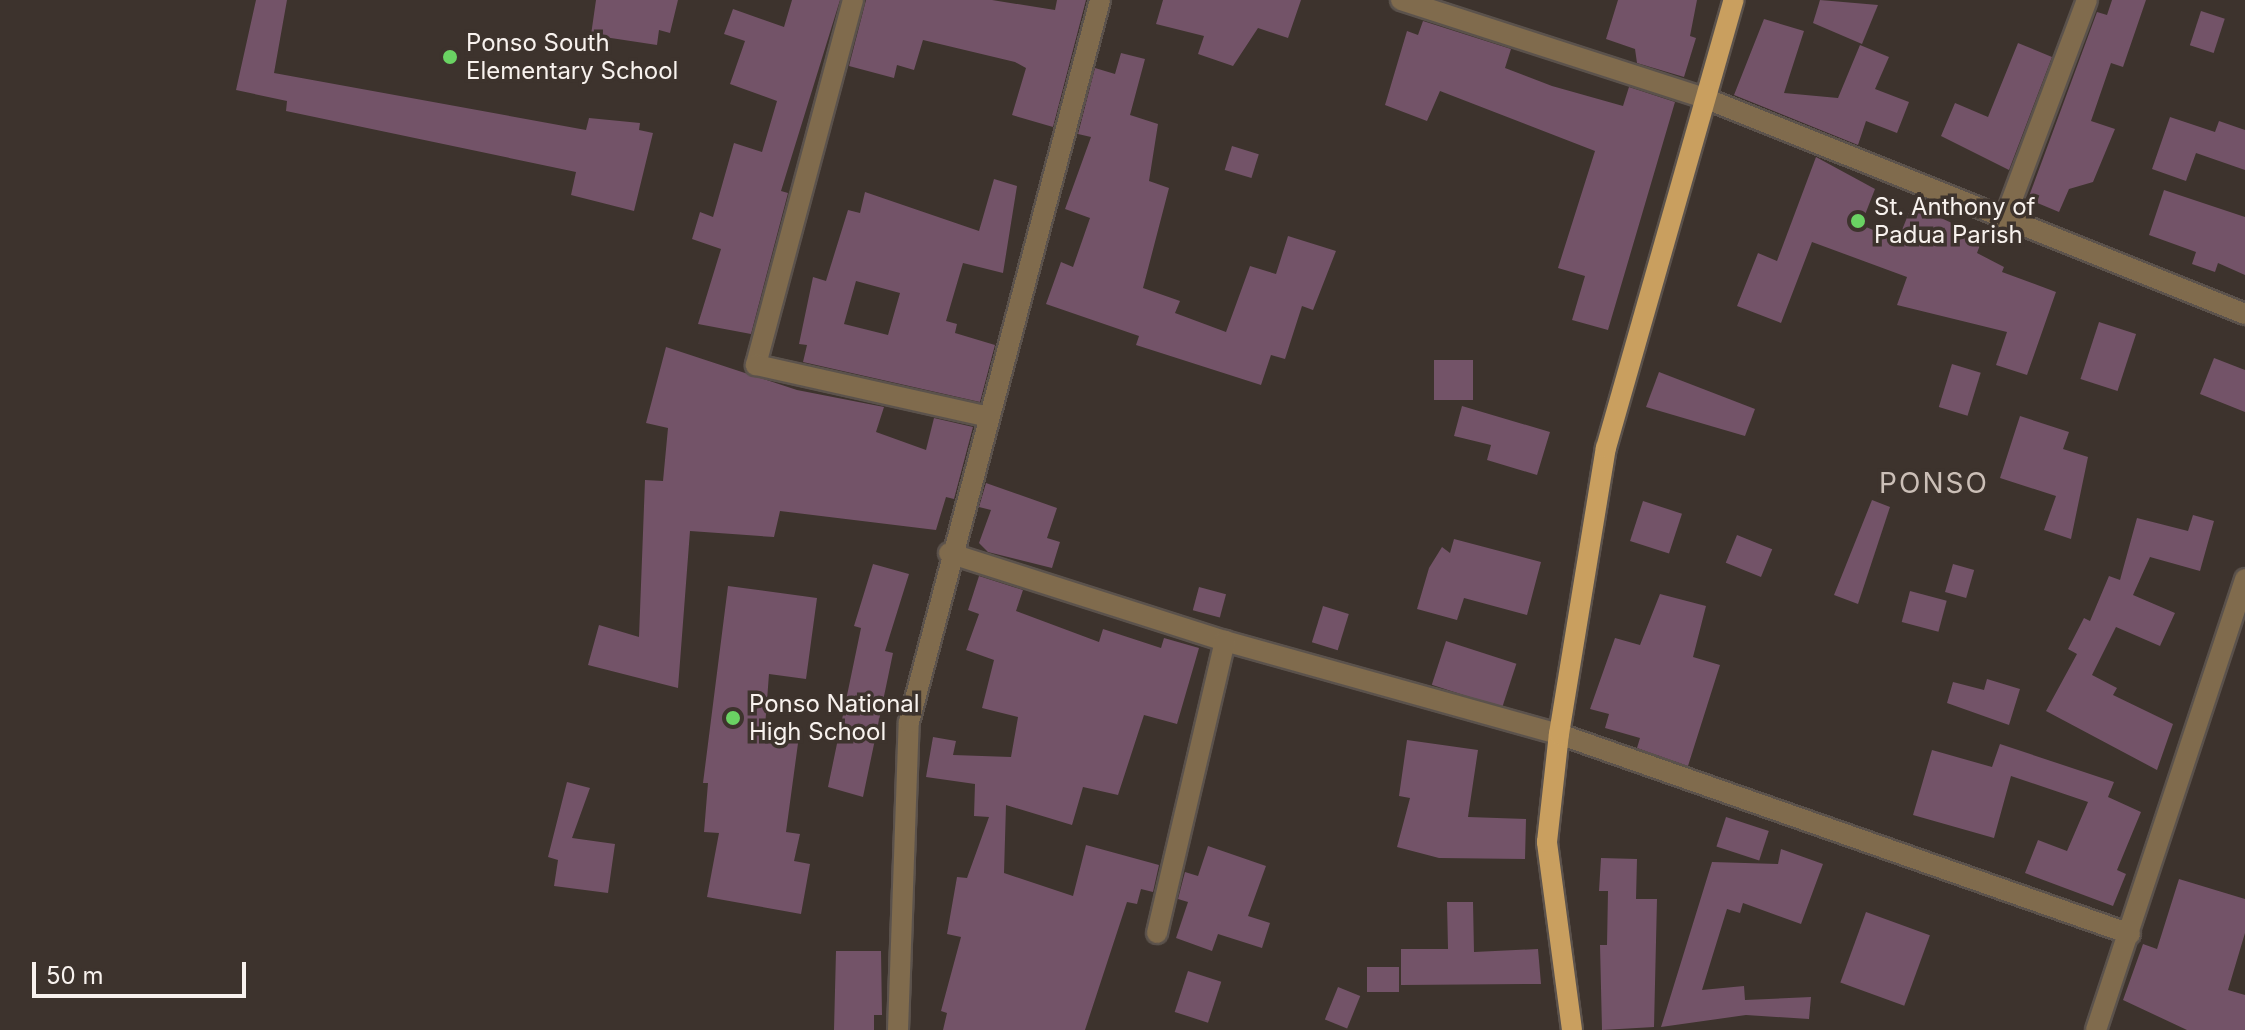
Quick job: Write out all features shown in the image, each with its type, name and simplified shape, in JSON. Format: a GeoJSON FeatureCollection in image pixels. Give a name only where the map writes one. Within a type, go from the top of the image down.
{"type":"FeatureCollection","features":[{"type":"Feature","properties":{"kind":"main road"},"geometry":{"type":"LineString","coordinates":[[1572,1030],[1547,842],[1559,734],[1606,448],[1702,97],[1734,0]]}},
{"type":"Feature","properties":{"kind":"street"},"geometry":{"type":"LineString","coordinates":[[853,0],[756,365],[988,417]]}},
{"type":"Feature","properties":{"kind":"street"},"geometry":{"type":"LineString","coordinates":[[898,1030],[909,722],[949,553],[1100,0]]}},
{"type":"Feature","properties":{"kind":"street"},"geometry":{"type":"LineString","coordinates":[[1401,0],[1702,97],[2245,314]]}},
{"type":"Feature","properties":{"kind":"street"},"geometry":{"type":"LineString","coordinates":[[2005,218],[2087,0]]}},
{"type":"Feature","properties":{"kind":"street"},"geometry":{"type":"LineString","coordinates":[[949,553],[1225,641],[1559,734],[2130,934]]}},
{"type":"Feature","properties":{"kind":"street"},"geometry":{"type":"LineString","coordinates":[[2096,1030],[2245,579]]}},
{"type":"Feature","properties":{"kind":"street"},"geometry":{"type":"LineString","coordinates":[[1157,933],[1225,641]]}},
{"type":"Feature","properties":{"kind":"building"},"geometry":{"type":"Polygon","coordinates":[[[256,0],[287,0],[274,73],[586,130],[589,118],[640,123],[639,130],[653,133],[634,211],[571,195],[576,172],[286,111],[287,101],[236,90],[256,0]]]}},
{"type":"Feature","properties":{"kind":"building"},"geometry":{"type":"Polygon","coordinates":[[[596,0],[678,0],[670,33],[659,30],[657,45],[591,35],[596,0]]]}},
{"type":"Feature","properties":{"kind":"building"},"geometry":{"type":"Polygon","coordinates":[[[792,0],[840,0],[781,191],[788,193],[751,334],[698,324],[721,249],[692,239],[700,212],[713,217],[734,143],[762,152],[777,101],[730,84],[745,41],[724,34],[733,9],[784,27],[792,0]]]}},
{"type":"Feature","properties":{"kind":"building"},"geometry":{"type":"Polygon","coordinates":[[[866,0],[992,0],[1055,10],[1057,0],[1086,0],[1053,127],[1012,115],[1026,68],[1015,62],[923,40],[914,70],[897,65],[894,78],[849,66],[866,0]]]}},
{"type":"Feature","properties":{"kind":"building"},"geometry":{"type":"Polygon","coordinates":[[[1163,0],[1301,0],[1288,38],[1258,28],[1233,66],[1198,54],[1204,36],[1156,24],[1163,0]]]}},
{"type":"Feature","properties":{"kind":"building"},"geometry":{"type":"Polygon","coordinates":[[[1618,0],[1697,0],[1690,36],[1696,38],[1684,77],[1637,63],[1635,49],[1606,39],[1618,0]]]}},
{"type":"Feature","properties":{"kind":"building"},"geometry":{"type":"Polygon","coordinates":[[[1820,0],[1878,5],[1862,44],[1813,23],[1820,0]]]}},
{"type":"Feature","properties":{"kind":"building"},"geometry":{"type":"Polygon","coordinates":[[[2112,0],[2146,0],[2123,67],[2111,63],[2091,121],[2115,129],[2093,182],[2069,189],[2059,212],[2028,199],[2097,12],[2107,15],[2112,0]]]}},
{"type":"Feature","properties":{"kind":"building"},"geometry":{"type":"Polygon","coordinates":[[[2201,11],[2225,19],[2214,53],[2190,45],[2201,11]]]}},
{"type":"Feature","properties":{"kind":"building"},"geometry":{"type":"Polygon","coordinates":[[[1764,19],[1804,31],[1784,93],[1838,98],[1860,45],[1889,57],[1875,89],[1909,102],[1897,133],[1866,121],[1858,145],[1734,95],[1764,19]]]}},
{"type":"Feature","properties":{"kind":"building"},"geometry":{"type":"Polygon","coordinates":[[[1423,21],[1511,49],[1505,68],[1552,86],[1623,106],[1629,87],[1675,102],[1608,330],[1572,320],[1585,276],[1558,268],[1595,151],[1440,91],[1427,121],[1385,105],[1407,31],[1418,35],[1423,21]]]}},
{"type":"Feature","properties":{"kind":"building"},"geometry":{"type":"Polygon","coordinates":[[[2018,43],[2052,57],[2009,170],[1941,136],[1955,103],[1988,117],[2018,43]]]}},
{"type":"Feature","properties":{"kind":"building"},"geometry":{"type":"Polygon","coordinates":[[[1121,53],[1145,59],[1130,115],[1158,124],[1149,181],[1169,188],[1143,288],[1180,301],[1175,313],[1226,332],[1250,266],[1276,274],[1288,236],[1336,251],[1313,310],[1302,306],[1285,359],[1271,355],[1261,385],[1136,345],[1139,336],[1046,304],[1061,262],[1073,267],[1090,218],[1065,209],[1091,137],[1078,134],[1095,68],[1115,74],[1121,53]]]}},
{"type":"Feature","properties":{"kind":"building"},"geometry":{"type":"Polygon","coordinates":[[[2170,117],[2215,132],[2219,121],[2245,130],[2245,170],[2196,153],[2186,181],[2152,169],[2170,117]]]}},
{"type":"Feature","properties":{"kind":"building"},"geometry":{"type":"Polygon","coordinates":[[[1232,146],[1259,154],[1251,178],[1225,170],[1232,146]]]}},
{"type":"Feature","properties":{"kind":"building"},"geometry":{"type":"Polygon","coordinates":[[[1816,157],[1875,189],[1861,225],[1898,240],[1912,205],[1983,237],[1977,253],[2004,267],[2002,272],[2056,292],[2027,375],[1996,365],[2007,332],[1897,305],[1907,277],[1812,242],[1781,323],[1737,306],[1758,253],[1777,261],[1816,157]]]}},
{"type":"Feature","properties":{"kind":"building"},"geometry":{"type":"Polygon","coordinates":[[[994,179],[1017,186],[1003,273],[963,263],[946,321],[957,324],[955,333],[995,345],[980,402],[803,362],[807,345],[799,344],[813,277],[826,281],[848,210],[860,213],[865,192],[979,231],[994,179]],[[856,281],[844,324],[888,335],[900,293],[856,281]]]}},
{"type":"Feature","properties":{"kind":"building"},"geometry":{"type":"Polygon","coordinates":[[[2164,190],[2245,217],[2245,275],[2218,263],[2215,272],[2192,264],[2196,252],[2149,235],[2164,190]]]}},
{"type":"Feature","properties":{"kind":"building"},"geometry":{"type":"Polygon","coordinates":[[[2099,322],[2136,334],[2118,391],[2080,379],[2099,322]]]}},
{"type":"Feature","properties":{"kind":"building"},"geometry":{"type":"Polygon","coordinates":[[[666,347],[797,390],[884,407],[876,432],[926,450],[934,418],[973,427],[954,499],[946,497],[936,530],[780,511],[774,537],[690,531],[678,688],[588,665],[599,625],[639,637],[645,480],[663,481],[668,428],[646,423],[666,347]]]}},
{"type":"Feature","properties":{"kind":"building"},"geometry":{"type":"Polygon","coordinates":[[[2214,358],[2245,370],[2245,412],[2200,394],[2214,358]]]}},
{"type":"Feature","properties":{"kind":"building"},"geometry":{"type":"Polygon","coordinates":[[[1434,360],[1473,360],[1473,400],[1434,400],[1434,360]]]}},
{"type":"Feature","properties":{"kind":"building"},"geometry":{"type":"Polygon","coordinates":[[[1952,364],[1981,373],[1968,416],[1939,407],[1952,364]]]}},
{"type":"Feature","properties":{"kind":"building"},"geometry":{"type":"Polygon","coordinates":[[[1659,372],[1755,409],[1745,436],[1646,407],[1659,372]]]}},
{"type":"Feature","properties":{"kind":"building"},"geometry":{"type":"Polygon","coordinates":[[[1462,406],[1550,432],[1537,475],[1487,460],[1491,445],[1454,436],[1462,406]]]}},
{"type":"Feature","properties":{"kind":"building"},"geometry":{"type":"Polygon","coordinates":[[[2020,416],[2069,432],[2063,449],[2088,457],[2071,539],[2044,530],[2056,496],[2000,478],[2020,416]]]}},
{"type":"Feature","properties":{"kind":"building"},"geometry":{"type":"Polygon","coordinates":[[[986,483],[1057,508],[1047,538],[1060,542],[1052,568],[988,552],[979,543],[991,510],[979,507],[986,483]]]}},
{"type":"Feature","properties":{"kind":"building"},"geometry":{"type":"Polygon","coordinates":[[[1872,500],[1890,507],[1858,604],[1834,595],[1872,500]]]}},
{"type":"Feature","properties":{"kind":"building"},"geometry":{"type":"Polygon","coordinates":[[[1643,501],[1682,514],[1669,554],[1630,541],[1643,501]]]}},
{"type":"Feature","properties":{"kind":"building"},"geometry":{"type":"Polygon","coordinates":[[[2193,515],[2214,521],[2200,571],[2150,557],[2133,595],[2175,613],[2160,646],[2116,627],[2092,675],[2117,688],[2113,695],[2173,724],[2157,770],[2046,711],[2077,654],[2068,649],[2084,618],[2090,621],[2109,576],[2120,580],[2137,518],[2188,531],[2193,515]]]}},
{"type":"Feature","properties":{"kind":"building"},"geometry":{"type":"Polygon","coordinates":[[[1737,535],[1772,549],[1761,577],[1726,563],[1737,535]]]}},
{"type":"Feature","properties":{"kind":"building"},"geometry":{"type":"Polygon","coordinates":[[[1454,539],[1541,562],[1527,615],[1464,598],[1457,620],[1417,609],[1429,568],[1442,547],[1450,553],[1454,539]]]}},
{"type":"Feature","properties":{"kind":"building"},"geometry":{"type":"Polygon","coordinates":[[[873,564],[909,574],[885,651],[893,653],[863,797],[828,787],[861,628],[854,626],[873,564]]]}},
{"type":"Feature","properties":{"kind":"building"},"geometry":{"type":"Polygon","coordinates":[[[1953,564],[1974,570],[1966,598],[1945,592],[1953,564]]]}},
{"type":"Feature","properties":{"kind":"building"},"geometry":{"type":"Polygon","coordinates":[[[979,576],[1023,590],[1016,611],[1099,642],[1103,629],[1161,648],[1164,638],[1199,648],[1177,724],[1144,715],[1118,795],[1083,787],[1072,825],[1006,805],[1004,873],[1073,896],[1086,845],[1159,865],[1153,892],[1141,889],[1137,904],[1127,902],[1085,1030],[943,1030],[947,1013],[941,1011],[961,937],[947,934],[957,877],[967,878],[989,817],[974,816],[975,784],[926,777],[933,737],[956,741],[953,755],[1011,757],[1018,717],[982,708],[994,660],[966,650],[979,614],[968,610],[979,576]]]}},
{"type":"Feature","properties":{"kind":"building"},"geometry":{"type":"Polygon","coordinates":[[[728,586],[817,598],[806,679],[769,674],[765,727],[799,736],[786,832],[800,834],[794,861],[810,864],[801,914],[707,897],[719,833],[704,832],[708,783],[703,783],[728,586]]]}},
{"type":"Feature","properties":{"kind":"building"},"geometry":{"type":"Polygon","coordinates":[[[1199,587],[1226,594],[1220,617],[1193,610],[1199,587]]]}},
{"type":"Feature","properties":{"kind":"building"},"geometry":{"type":"Polygon","coordinates":[[[1910,591],[1947,601],[1938,632],[1902,622],[1910,591]]]}},
{"type":"Feature","properties":{"kind":"building"},"geometry":{"type":"Polygon","coordinates":[[[1660,594],[1706,606],[1693,657],[1720,665],[1688,766],[1637,748],[1640,738],[1605,728],[1609,714],[1590,709],[1615,638],[1640,645],[1660,594]]]}},
{"type":"Feature","properties":{"kind":"building"},"geometry":{"type":"Polygon","coordinates":[[[1323,606],[1349,614],[1338,650],[1312,642],[1323,606]]]}},
{"type":"Feature","properties":{"kind":"building"},"geometry":{"type":"Polygon","coordinates":[[[1446,641],[1516,664],[1502,708],[1432,685],[1446,641]]]}},
{"type":"Feature","properties":{"kind":"building"},"geometry":{"type":"Polygon","coordinates":[[[1987,679],[2020,689],[2009,725],[1947,703],[1953,682],[1984,690],[1987,679]]]}},
{"type":"Feature","properties":{"kind":"building"},"geometry":{"type":"Polygon","coordinates":[[[1407,740],[1478,750],[1468,817],[1526,819],[1525,859],[1439,858],[1397,847],[1410,798],[1399,796],[1407,740]]]}},
{"type":"Feature","properties":{"kind":"building"},"geometry":{"type":"Polygon","coordinates":[[[2000,744],[2114,782],[2108,797],[2141,812],[2117,870],[2126,874],[2113,906],[2025,873],[2038,840],[2067,851],[2088,802],[2011,776],[1994,838],[1913,815],[1932,750],[1992,767],[2000,744]]]}},
{"type":"Feature","properties":{"kind":"building"},"geometry":{"type":"Polygon","coordinates":[[[567,782],[590,788],[572,838],[615,844],[608,893],[554,886],[558,860],[548,857],[567,782]]]}},
{"type":"Feature","properties":{"kind":"building"},"geometry":{"type":"Polygon","coordinates":[[[1726,817],[1769,831],[1759,860],[1716,846],[1726,817]]]}},
{"type":"Feature","properties":{"kind":"building"},"geometry":{"type":"Polygon","coordinates":[[[1208,846],[1266,866],[1248,916],[1270,923],[1262,948],[1218,934],[1212,951],[1176,938],[1188,902],[1178,899],[1185,872],[1198,876],[1208,846]]]}},
{"type":"Feature","properties":{"kind":"building"},"geometry":{"type":"Polygon","coordinates":[[[1781,849],[1823,864],[1801,924],[1743,903],[1740,913],[1727,909],[1702,990],[1744,986],[1745,1000],[1811,997],[1809,1019],[1746,1015],[1661,1027],[1712,862],[1778,864],[1781,849]]]}},
{"type":"Feature","properties":{"kind":"building"},"geometry":{"type":"Polygon","coordinates":[[[1601,858],[1637,859],[1636,899],[1657,899],[1654,1027],[1602,1030],[1600,945],[1607,945],[1608,891],[1599,891],[1601,858]]]}},
{"type":"Feature","properties":{"kind":"building"},"geometry":{"type":"Polygon","coordinates":[[[2179,879],[2245,899],[2245,933],[2228,990],[2245,995],[2245,1030],[2187,1030],[2123,1000],[2143,944],[2157,949],[2179,879]]]}},
{"type":"Feature","properties":{"kind":"building"},"geometry":{"type":"Polygon","coordinates":[[[1447,902],[1473,902],[1474,952],[1538,949],[1541,984],[1401,985],[1401,949],[1448,949],[1447,902]]]}},
{"type":"Feature","properties":{"kind":"building"},"geometry":{"type":"Polygon","coordinates":[[[1866,912],[1930,935],[1904,1006],[1840,982],[1866,912]]]}},
{"type":"Feature","properties":{"kind":"building"},"geometry":{"type":"Polygon","coordinates":[[[836,951],[881,951],[882,1015],[874,1015],[874,1030],[834,1030],[836,951]]]}},
{"type":"Feature","properties":{"kind":"building"},"geometry":{"type":"Polygon","coordinates":[[[1367,967],[1399,967],[1399,992],[1367,992],[1367,967]]]}},
{"type":"Feature","properties":{"kind":"building"},"geometry":{"type":"Polygon","coordinates":[[[1188,971],[1221,982],[1208,1023],[1175,1012],[1188,971]]]}},
{"type":"Feature","properties":{"kind":"building"},"geometry":{"type":"Polygon","coordinates":[[[1338,987],[1360,996],[1347,1028],[1325,1019],[1338,987]]]}},
{"type":"Feature","properties":{"kind":"place","name":"Ponso South Elementary School"},"geometry":{"type":"Point","coordinates":[450,57]}},
{"type":"Feature","properties":{"kind":"place","name":"St. Anthony of Padua Parish"},"geometry":{"type":"Point","coordinates":[1858,221]}},
{"type":"Feature","properties":{"kind":"place","name":"Ponso National High School"},"geometry":{"type":"Point","coordinates":[733,718]}},
{"type":"Feature","properties":{"kind":"district","name":"PONSO"},"geometry":{"type":"Point","coordinates":[1934,483]}}]}
